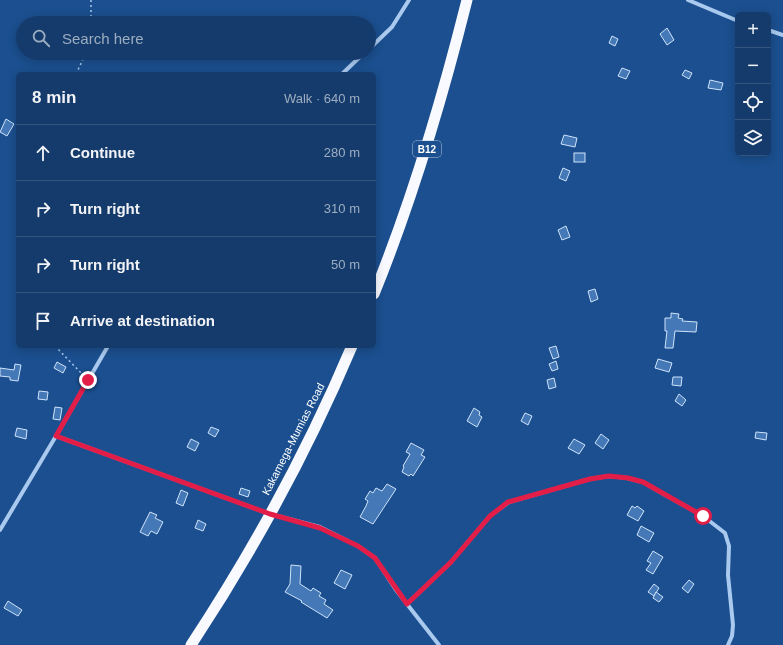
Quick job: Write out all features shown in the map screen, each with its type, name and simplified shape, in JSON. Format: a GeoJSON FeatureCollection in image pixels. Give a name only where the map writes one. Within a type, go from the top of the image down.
{"type":"FeatureCollection","features":[{"type":"Feature","properties":{"kind":"highway","name":"B12"},"geometry":{"type":"LineString","coordinates":[[376,289],[409,202],[431,136],[446,88],[467,0]]}},
{"type":"Feature","properties":{"kind":"highway","name":"Kakamega-Mumias Road"},"geometry":{"type":"LineString","coordinates":[[191,645],[222,598],[270,514],[310,436],[351,348]]}},
{"type":"Feature","properties":{"kind":"street"},"geometry":{"type":"LineString","coordinates":[[376,42],[392,27],[409,0]]}},
{"type":"Feature","properties":{"kind":"street"},"geometry":{"type":"LineString","coordinates":[[688,0],[735,19]]}},
{"type":"Feature","properties":{"kind":"street"},"geometry":{"type":"LineString","coordinates":[[771,31],[783,35]]}},
{"type":"Feature","properties":{"kind":"street"},"geometry":{"type":"LineString","coordinates":[[344,72],[357,60]]}},
{"type":"Feature","properties":{"kind":"street"},"geometry":{"type":"LineString","coordinates":[[0,530],[107,348]]}},
{"type":"Feature","properties":{"kind":"street"},"geometry":{"type":"LineString","coordinates":[[56,436],[270,514],[320,528],[358,546],[375,558],[407,604],[439,645]]}},
{"type":"Feature","properties":{"kind":"street"},"geometry":{"type":"LineString","coordinates":[[407,604],[451,562],[490,516],[508,502],[590,479],[609,476],[628,478],[643,482],[703,516],[725,534],[730,554],[728,575],[733,625],[732,636],[728,645]]}},
{"type":"Feature","properties":{"kind":"path"},"geometry":{"type":"LineString","coordinates":[[91,0],[91,16]]}},
{"type":"Feature","properties":{"kind":"path"},"geometry":{"type":"LineString","coordinates":[[77,72],[83,60]]}},
{"type":"Feature","properties":{"kind":"path"},"geometry":{"type":"LineString","coordinates":[[57,348],[88,380]]}},
{"type":"Feature","properties":{"kind":"building"},"geometry":{"type":"Polygon","coordinates":[[[667,28],[674,40],[667,45],[660,34],[667,28]]]}},
{"type":"Feature","properties":{"kind":"building"},"geometry":{"type":"Polygon","coordinates":[[[612,36],[618,39],[615,46],[609,43],[612,36]]]}},
{"type":"Feature","properties":{"kind":"building"},"geometry":{"type":"Polygon","coordinates":[[[622,68],[630,71],[626,79],[618,76],[622,68]]]}},
{"type":"Feature","properties":{"kind":"building"},"geometry":{"type":"Polygon","coordinates":[[[685,70],[692,73],[689,79],[682,75],[685,70]]]}},
{"type":"Feature","properties":{"kind":"building"},"geometry":{"type":"Polygon","coordinates":[[[710,80],[723,83],[721,90],[708,88],[710,80]]]}},
{"type":"Feature","properties":{"kind":"building"},"geometry":{"type":"Polygon","coordinates":[[[6,119],[14,124],[7,136],[0,132],[6,119]]]}},
{"type":"Feature","properties":{"kind":"building"},"geometry":{"type":"Polygon","coordinates":[[[564,135],[577,138],[575,147],[561,144],[564,135]]]}},
{"type":"Feature","properties":{"kind":"building"},"geometry":{"type":"Polygon","coordinates":[[[574,153],[585,153],[585,162],[574,162],[574,153]]]}},
{"type":"Feature","properties":{"kind":"building"},"geometry":{"type":"Polygon","coordinates":[[[563,168],[570,171],[566,181],[559,178],[563,168]]]}},
{"type":"Feature","properties":{"kind":"building"},"geometry":{"type":"Polygon","coordinates":[[[566,226],[570,237],[562,240],[558,230],[566,226]]]}},
{"type":"Feature","properties":{"kind":"building"},"geometry":{"type":"Polygon","coordinates":[[[595,289],[598,299],[591,302],[588,291],[595,289]]]}},
{"type":"Feature","properties":{"kind":"building"},"geometry":{"type":"Polygon","coordinates":[[[671,313],[679,314],[678,318],[683,319],[682,321],[697,322],[696,332],[675,331],[673,348],[665,348],[667,331],[665,331],[665,318],[671,318],[671,313]]]}},
{"type":"Feature","properties":{"kind":"building"},"geometry":{"type":"Polygon","coordinates":[[[556,346],[559,357],[553,359],[549,348],[556,346]]]}},
{"type":"Feature","properties":{"kind":"building"},"geometry":{"type":"Polygon","coordinates":[[[658,359],[672,363],[669,372],[655,368],[658,359]]]}},
{"type":"Feature","properties":{"kind":"building"},"geometry":{"type":"Polygon","coordinates":[[[556,361],[558,369],[552,371],[549,364],[556,361]]]}},
{"type":"Feature","properties":{"kind":"building"},"geometry":{"type":"Polygon","coordinates":[[[57,362],[66,367],[63,373],[54,368],[57,362]]]}},
{"type":"Feature","properties":{"kind":"building"},"geometry":{"type":"Polygon","coordinates":[[[15,364],[21,365],[18,381],[10,380],[10,377],[0,376],[0,368],[14,370],[15,364]]]}},
{"type":"Feature","properties":{"kind":"building"},"geometry":{"type":"Polygon","coordinates":[[[673,377],[682,377],[681,386],[672,385],[673,377]]]}},
{"type":"Feature","properties":{"kind":"building"},"geometry":{"type":"Polygon","coordinates":[[[554,378],[556,387],[549,389],[547,380],[554,378]]]}},
{"type":"Feature","properties":{"kind":"building"},"geometry":{"type":"Polygon","coordinates":[[[39,391],[48,392],[47,400],[38,399],[39,391]]]}},
{"type":"Feature","properties":{"kind":"building"},"geometry":{"type":"Polygon","coordinates":[[[679,394],[686,400],[682,406],[675,401],[679,394]]]}},
{"type":"Feature","properties":{"kind":"building"},"geometry":{"type":"Polygon","coordinates":[[[55,407],[62,408],[60,420],[53,419],[55,407]]]}},
{"type":"Feature","properties":{"kind":"building"},"geometry":{"type":"Polygon","coordinates":[[[474,408],[480,412],[479,415],[482,417],[477,427],[467,421],[474,408]]]}},
{"type":"Feature","properties":{"kind":"building"},"geometry":{"type":"Polygon","coordinates":[[[525,413],[532,416],[528,425],[521,421],[525,413]]]}},
{"type":"Feature","properties":{"kind":"building"},"geometry":{"type":"Polygon","coordinates":[[[211,427],[219,430],[215,437],[208,433],[211,427]]]}},
{"type":"Feature","properties":{"kind":"building"},"geometry":{"type":"Polygon","coordinates":[[[17,428],[27,430],[26,439],[15,436],[17,428]]]}},
{"type":"Feature","properties":{"kind":"building"},"geometry":{"type":"Polygon","coordinates":[[[756,432],[767,433],[766,440],[755,438],[756,432]]]}},
{"type":"Feature","properties":{"kind":"building"},"geometry":{"type":"Polygon","coordinates":[[[601,434],[609,440],[603,449],[595,443],[601,434]]]}},
{"type":"Feature","properties":{"kind":"building"},"geometry":{"type":"Polygon","coordinates":[[[191,439],[199,443],[195,451],[187,447],[191,439]]]}},
{"type":"Feature","properties":{"kind":"building"},"geometry":{"type":"Polygon","coordinates":[[[574,439],[585,445],[579,454],[568,448],[574,439]]]}},
{"type":"Feature","properties":{"kind":"building"},"geometry":{"type":"Polygon","coordinates":[[[411,443],[424,450],[421,455],[425,457],[413,476],[411,474],[409,476],[402,472],[403,466],[410,454],[406,452],[411,443]]]}},
{"type":"Feature","properties":{"kind":"building"},"geometry":{"type":"Polygon","coordinates":[[[387,484],[396,489],[373,524],[360,517],[368,501],[365,499],[370,491],[373,493],[376,488],[382,491],[387,484]]]}},
{"type":"Feature","properties":{"kind":"building"},"geometry":{"type":"Polygon","coordinates":[[[241,488],[250,491],[248,497],[239,494],[241,488]]]}},
{"type":"Feature","properties":{"kind":"building"},"geometry":{"type":"Polygon","coordinates":[[[181,490],[188,493],[183,506],[176,503],[181,490]]]}},
{"type":"Feature","properties":{"kind":"building"},"geometry":{"type":"Polygon","coordinates":[[[632,506],[635,508],[637,506],[644,511],[638,521],[627,515],[632,506]]]}},
{"type":"Feature","properties":{"kind":"building"},"geometry":{"type":"Polygon","coordinates":[[[150,512],[157,515],[155,518],[163,522],[157,534],[151,531],[148,536],[140,532],[150,512]]]}},
{"type":"Feature","properties":{"kind":"building"},"geometry":{"type":"Polygon","coordinates":[[[198,520],[206,524],[203,531],[195,528],[198,520]]]}},
{"type":"Feature","properties":{"kind":"building"},"geometry":{"type":"Polygon","coordinates":[[[641,526],[654,533],[649,542],[637,535],[641,526]]]}},
{"type":"Feature","properties":{"kind":"building"},"geometry":{"type":"Polygon","coordinates":[[[653,551],[663,557],[653,574],[646,570],[651,563],[647,561],[653,551]]]}},
{"type":"Feature","properties":{"kind":"building"},"geometry":{"type":"Polygon","coordinates":[[[291,565],[301,566],[300,584],[311,591],[313,588],[321,593],[319,596],[326,600],[324,604],[333,610],[327,618],[301,602],[302,601],[285,592],[290,584],[291,565]]]}},
{"type":"Feature","properties":{"kind":"building"},"geometry":{"type":"Polygon","coordinates":[[[341,570],[352,575],[345,589],[334,583],[341,570]]]}},
{"type":"Feature","properties":{"kind":"building"},"geometry":{"type":"Polygon","coordinates":[[[689,580],[694,584],[688,593],[682,588],[689,580]]]}},
{"type":"Feature","properties":{"kind":"building"},"geometry":{"type":"Polygon","coordinates":[[[654,584],[659,588],[654,596],[648,592],[654,584]]]}},
{"type":"Feature","properties":{"kind":"building"},"geometry":{"type":"Polygon","coordinates":[[[656,592],[663,597],[659,602],[653,598],[656,592]]]}},
{"type":"Feature","properties":{"kind":"building"},"geometry":{"type":"Polygon","coordinates":[[[8,601],[22,610],[18,616],[4,608],[8,601]]]}},
{"type":"Feature","properties":{"kind":"route"},"geometry":{"type":"LineString","coordinates":[[88,380],[56,436],[270,514],[320,528],[358,546],[375,558],[407,604],[438,576],[476,534],[490,516],[508,502],[590,479],[609,476],[628,478],[643,482],[703,516]]}}]}
